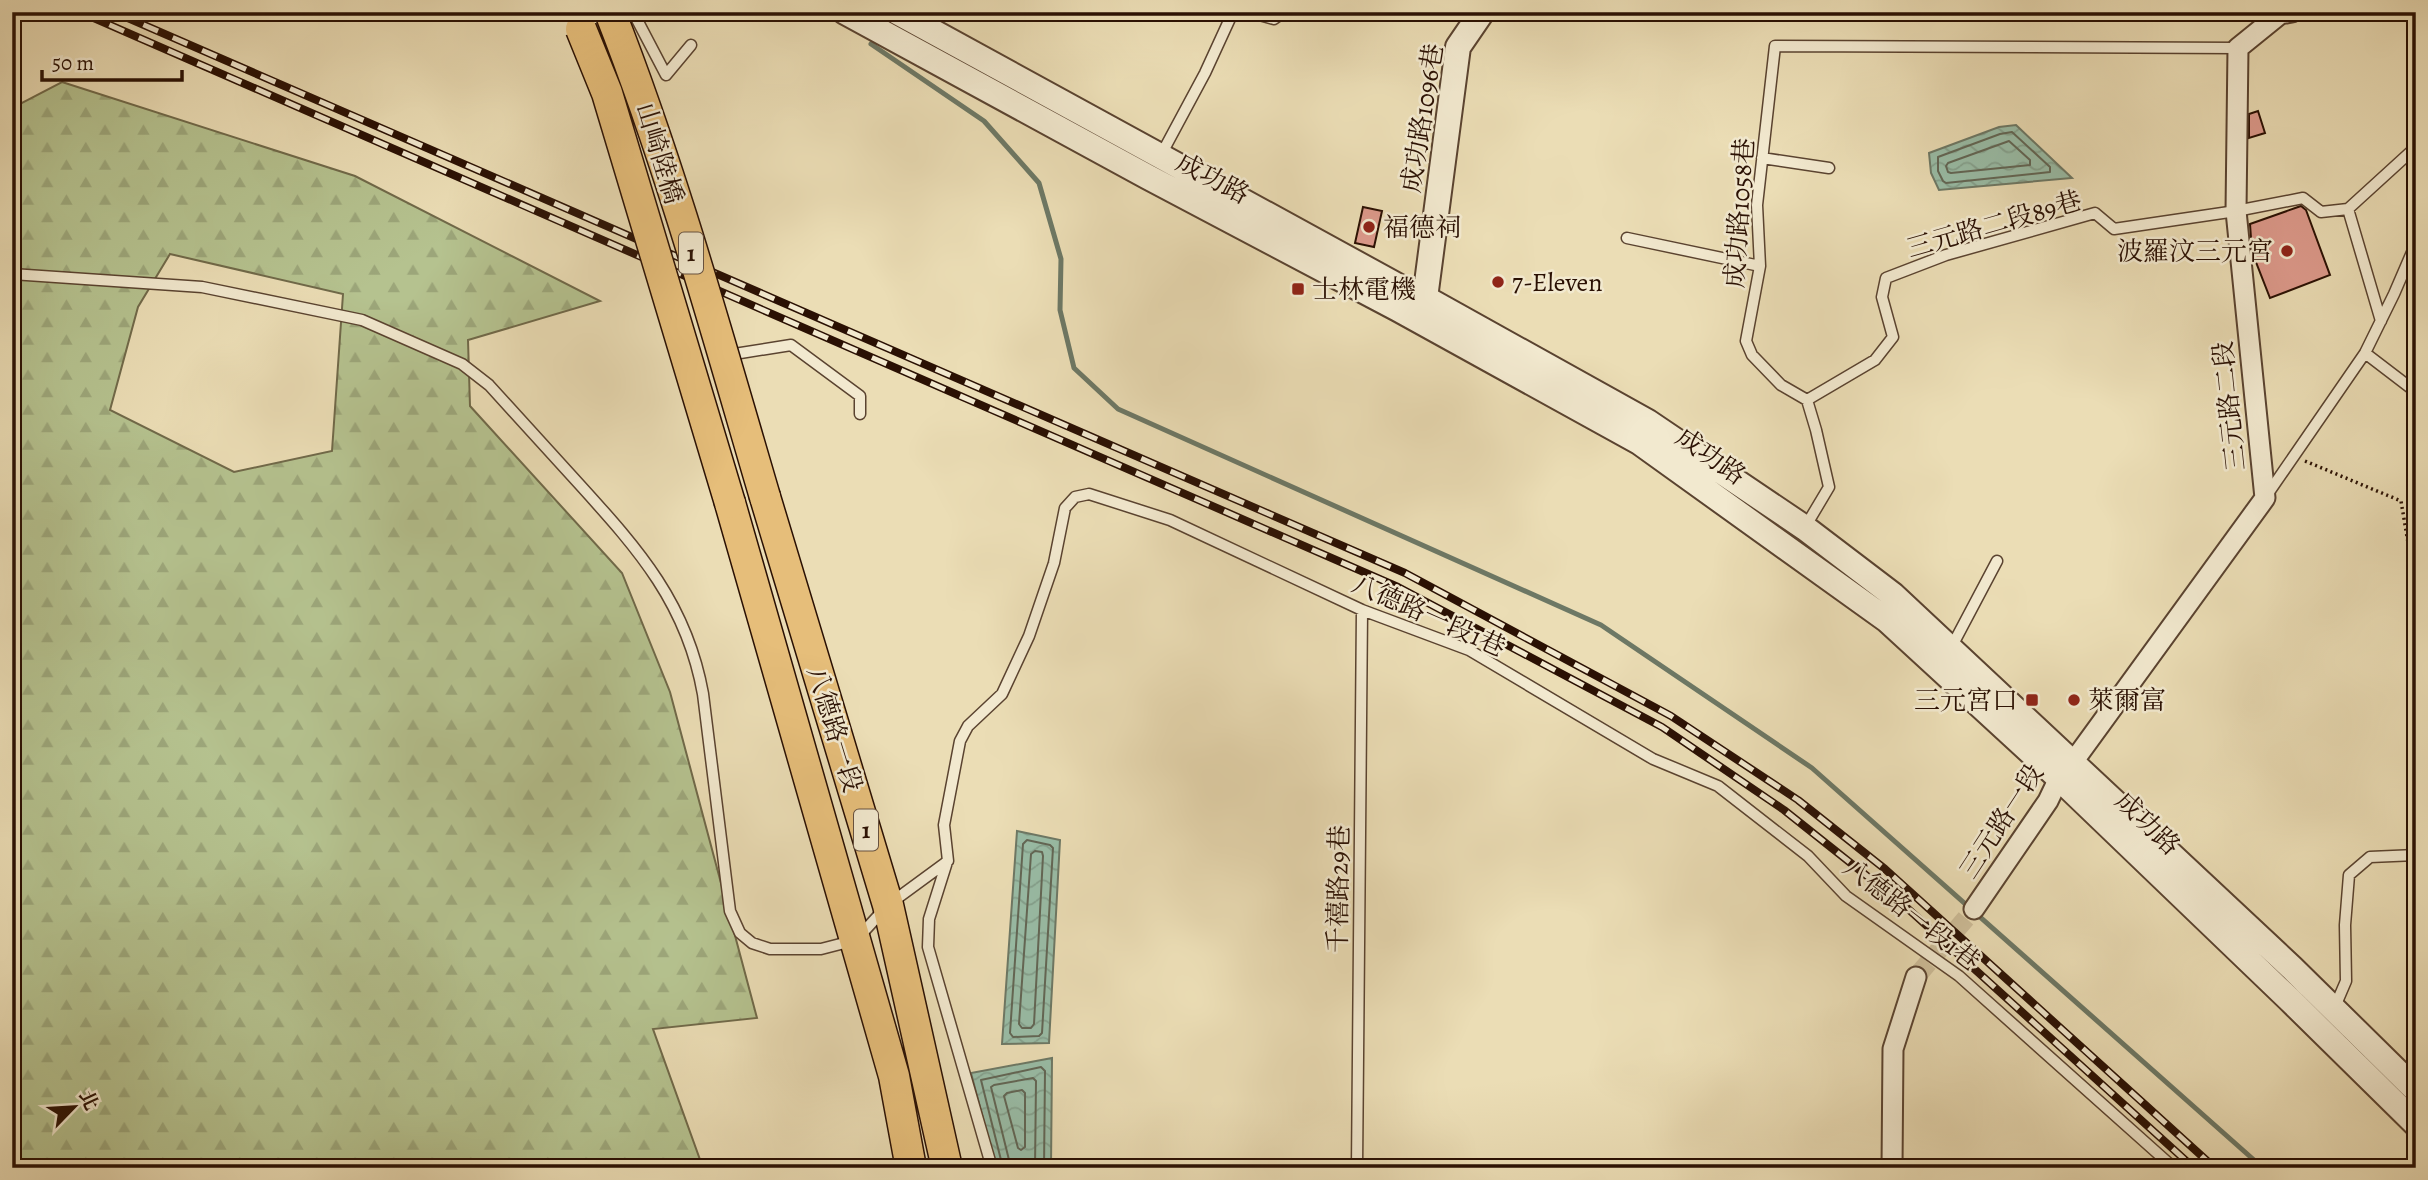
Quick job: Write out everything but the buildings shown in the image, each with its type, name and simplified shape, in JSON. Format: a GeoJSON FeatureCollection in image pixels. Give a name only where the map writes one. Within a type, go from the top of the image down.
{"type":"FeatureCollection","features":[{"type":"Feature","properties":{"kind":"main road","name":"山崎陸橋"},"geometry":{"type":"LineString","coordinates":[[610,12],[640,90],[724,356],[765,497]]}},
{"type":"Feature","properties":{"kind":"main road","name":"山崎陸橋"},"geometry":{"type":"LineString","coordinates":[[576,21],[607,93],[730,503]]}},
{"type":"Feature","properties":{"kind":"main road","name":"八德路一段"},"geometry":{"type":"LineString","coordinates":[[765,497],[888,905],[947,1168]]}},
{"type":"Feature","properties":{"kind":"main road","name":"八德路一段"},"geometry":{"type":"LineString","coordinates":[[730,503],[894,1076],[911,1168]]}},
{"type":"Feature","properties":{"kind":"street","name":"成功路"},"geometry":{"type":"LineString","coordinates":[[897,12],[1154,167]]}},
{"type":"Feature","properties":{"kind":"street","name":"成功路1096巷"},"geometry":{"type":"LineString","coordinates":[[1421,309],[1458,47],[1482,12]]}},
{"type":"Feature","properties":{"kind":"street"},"geometry":{"type":"LineString","coordinates":[[2238,48],[2284,13]]}},
{"type":"Feature","properties":{"kind":"street","name":"成功路"},"geometry":{"type":"LineString","coordinates":[[858,16],[1154,167],[1421,309],[1648,422],[1805,528],[1893,595],[1950,649],[2299,1009],[2416,1124]]}},
{"type":"Feature","properties":{"kind":"street","name":"三元路二段"},"geometry":{"type":"LineString","coordinates":[[2066,770],[2265,498],[2236,211],[2238,48]]}},
{"type":"Feature","properties":{"kind":"street","name":"成功路"},"geometry":{"type":"LineString","coordinates":[[1421,309],[1639,442],[1887,620],[2066,770],[2334,1009],[2416,1090]]}},
{"type":"Feature","properties":{"kind":"street","name":"三元路一段"},"geometry":{"type":"LineString","coordinates":[[1974,909],[2066,770]]}},
{"type":"Feature","properties":{"kind":"street"},"geometry":{"type":"LineString","coordinates":[[1892,1168],[1893,1049],[1916,977]]}},
{"type":"Feature","properties":{"kind":"lane"},"geometry":{"type":"LineString","coordinates":[[633,12],[666,75],[691,45]]}},
{"type":"Feature","properties":{"kind":"lane"},"geometry":{"type":"LineString","coordinates":[[1154,167],[1206,73],[1233,12]]}},
{"type":"Feature","properties":{"kind":"lane"},"geometry":{"type":"LineString","coordinates":[[1250,12],[1274,19],[1284,12]]}},
{"type":"Feature","properties":{"kind":"lane","name":"成功路1058巷"},"geometry":{"type":"LineString","coordinates":[[1807,400],[1780,385],[1752,355],[1746,341],[1760,267],[1757,205],[1775,46],[2238,48]]}},
{"type":"Feature","properties":{"kind":"lane"},"geometry":{"type":"LineString","coordinates":[[2236,211],[2303,198],[2321,212],[2348,209],[2416,147]]}},
{"type":"Feature","properties":{"kind":"lane"},"geometry":{"type":"LineString","coordinates":[[1762,158],[1829,168]]}},
{"type":"Feature","properties":{"kind":"lane"},"geometry":{"type":"LineString","coordinates":[[2348,209],[2381,321]]}},
{"type":"Feature","properties":{"kind":"lane","name":"三元路二段89巷"},"geometry":{"type":"LineString","coordinates":[[1807,400],[1875,360],[1893,337],[1882,297],[1886,278],[1946,256],[2095,213],[2114,229],[2236,211]]}},
{"type":"Feature","properties":{"kind":"lane"},"geometry":{"type":"LineString","coordinates":[[1627,238],[1760,267]]}},
{"type":"Feature","properties":{"kind":"lane"},"geometry":{"type":"LineString","coordinates":[[2265,498],[2365,353],[2416,243]]}},
{"type":"Feature","properties":{"kind":"lane"},"geometry":{"type":"LineString","coordinates":[[12,274],[202,287],[362,320],[462,364],[489,385],[634,544],[662,584],[697,661],[730,911],[740,933],[752,943],[770,949],[821,949],[856,940],[888,905],[948,861]]}},
{"type":"Feature","properties":{"kind":"lane"},"geometry":{"type":"LineString","coordinates":[[724,356],[791,345],[860,396],[860,414]]}},
{"type":"Feature","properties":{"kind":"lane"},"geometry":{"type":"LineString","coordinates":[[2365,353],[2416,392]]}},
{"type":"Feature","properties":{"kind":"lane"},"geometry":{"type":"LineString","coordinates":[[1787,547],[1805,528],[1829,487],[1807,400]]}},
{"type":"Feature","properties":{"kind":"lane","name":"八德路一段1巷"},"geometry":{"type":"LineString","coordinates":[[948,861],[944,825],[960,741],[968,726],[1002,694],[1029,636],[1054,563],[1065,508],[1075,497],[1089,494],[1170,520],[1362,610],[1469,650],[1653,759],[1718,786],[1808,856],[1846,896],[1959,976],[2174,1168]]}},
{"type":"Feature","properties":{"kind":"lane"},"geometry":{"type":"LineString","coordinates":[[1950,649],[1997,561]]}},
{"type":"Feature","properties":{"kind":"lane","name":"千禧路29巷"},"geometry":{"type":"LineString","coordinates":[[1357,1168],[1362,610]]}},
{"type":"Feature","properties":{"kind":"lane"},"geometry":{"type":"LineString","coordinates":[[2334,1009],[2346,981],[2345,925],[2349,875],[2370,858],[2416,855]]}},
{"type":"Feature","properties":{"kind":"lane"},"geometry":{"type":"LineString","coordinates":[[948,861],[929,919],[928,947],[992,1168]]}},
{"type":"Feature","properties":{"kind":"path"},"geometry":{"type":"LineString","coordinates":[[2294,456],[2400,501],[2416,590]]}},
{"type":"Feature","properties":{"kind":"green space"},"geometry":{"type":"Polygon","coordinates":[[[62,82],[355,176],[600,301],[468,340],[470,406],[622,573],[670,692],[757,1018],[653,1029],[703,1168],[12,1168],[12,108],[62,82]],[[170,254],[138,307],[110,410],[234,472],[332,451],[343,294],[170,254]]]}},
{"type":"Feature","properties":{"kind":"water"},"geometry":{"type":"Polygon","coordinates":[[[2016,125],[2072,178],[1939,190],[1931,173],[1929,153],[1999,127],[2016,125]]]}},
{"type":"Feature","properties":{"kind":"water"},"geometry":{"type":"Polygon","coordinates":[[[1017,831],[1060,840],[1049,1043],[1002,1044],[1017,831]]]}},
{"type":"Feature","properties":{"kind":"water"},"geometry":{"type":"Polygon","coordinates":[[[1052,1058],[1051,1168],[996,1168],[971,1073],[1052,1058]]]}},
{"type":"Feature","properties":{"kind":"waterway"},"geometry":{"type":"LineString","coordinates":[[871,44],[984,121],[1039,183],[1061,259],[1060,310],[1074,368],[1118,409],[1601,625],[1812,768],[2263,1168]]}},
{"type":"Feature","properties":{"kind":"tunnel"},"geometry":{"type":"LineString","coordinates":[[1916,977],[1974,909]]}},
{"type":"Feature","properties":{"kind":"railway"},"geometry":{"type":"LineString","coordinates":[[80,12],[1398,587],[1662,727],[1784,810],[1906,907],[2194,1168]]}},
{"type":"Feature","properties":{"kind":"railway"},"geometry":{"type":"LineString","coordinates":[[114,12],[1405,573],[1671,716],[1798,800],[1885,869],[2215,1168]]}},
{"type":"Feature","properties":{"kind":"place","name":"福德祠"},"geometry":{"type":"Point","coordinates":[1369,227]}},
{"type":"Feature","properties":{"kind":"place","name":"波羅汶三元宮"},"geometry":{"type":"Point","coordinates":[2287,251]}},
{"type":"Feature","properties":{"kind":"place","name":"7-Eleven"},"geometry":{"type":"Point","coordinates":[1498,282]}},
{"type":"Feature","properties":{"kind":"place","name":"士林電機"},"geometry":{"type":"Point","coordinates":[1298,289]}},
{"type":"Feature","properties":{"kind":"place","name":"三元宮口"},"geometry":{"type":"Point","coordinates":[2032,700]}},
{"type":"Feature","properties":{"kind":"place","name":"萊爾富"},"geometry":{"type":"Point","coordinates":[2074,700]}}]}
